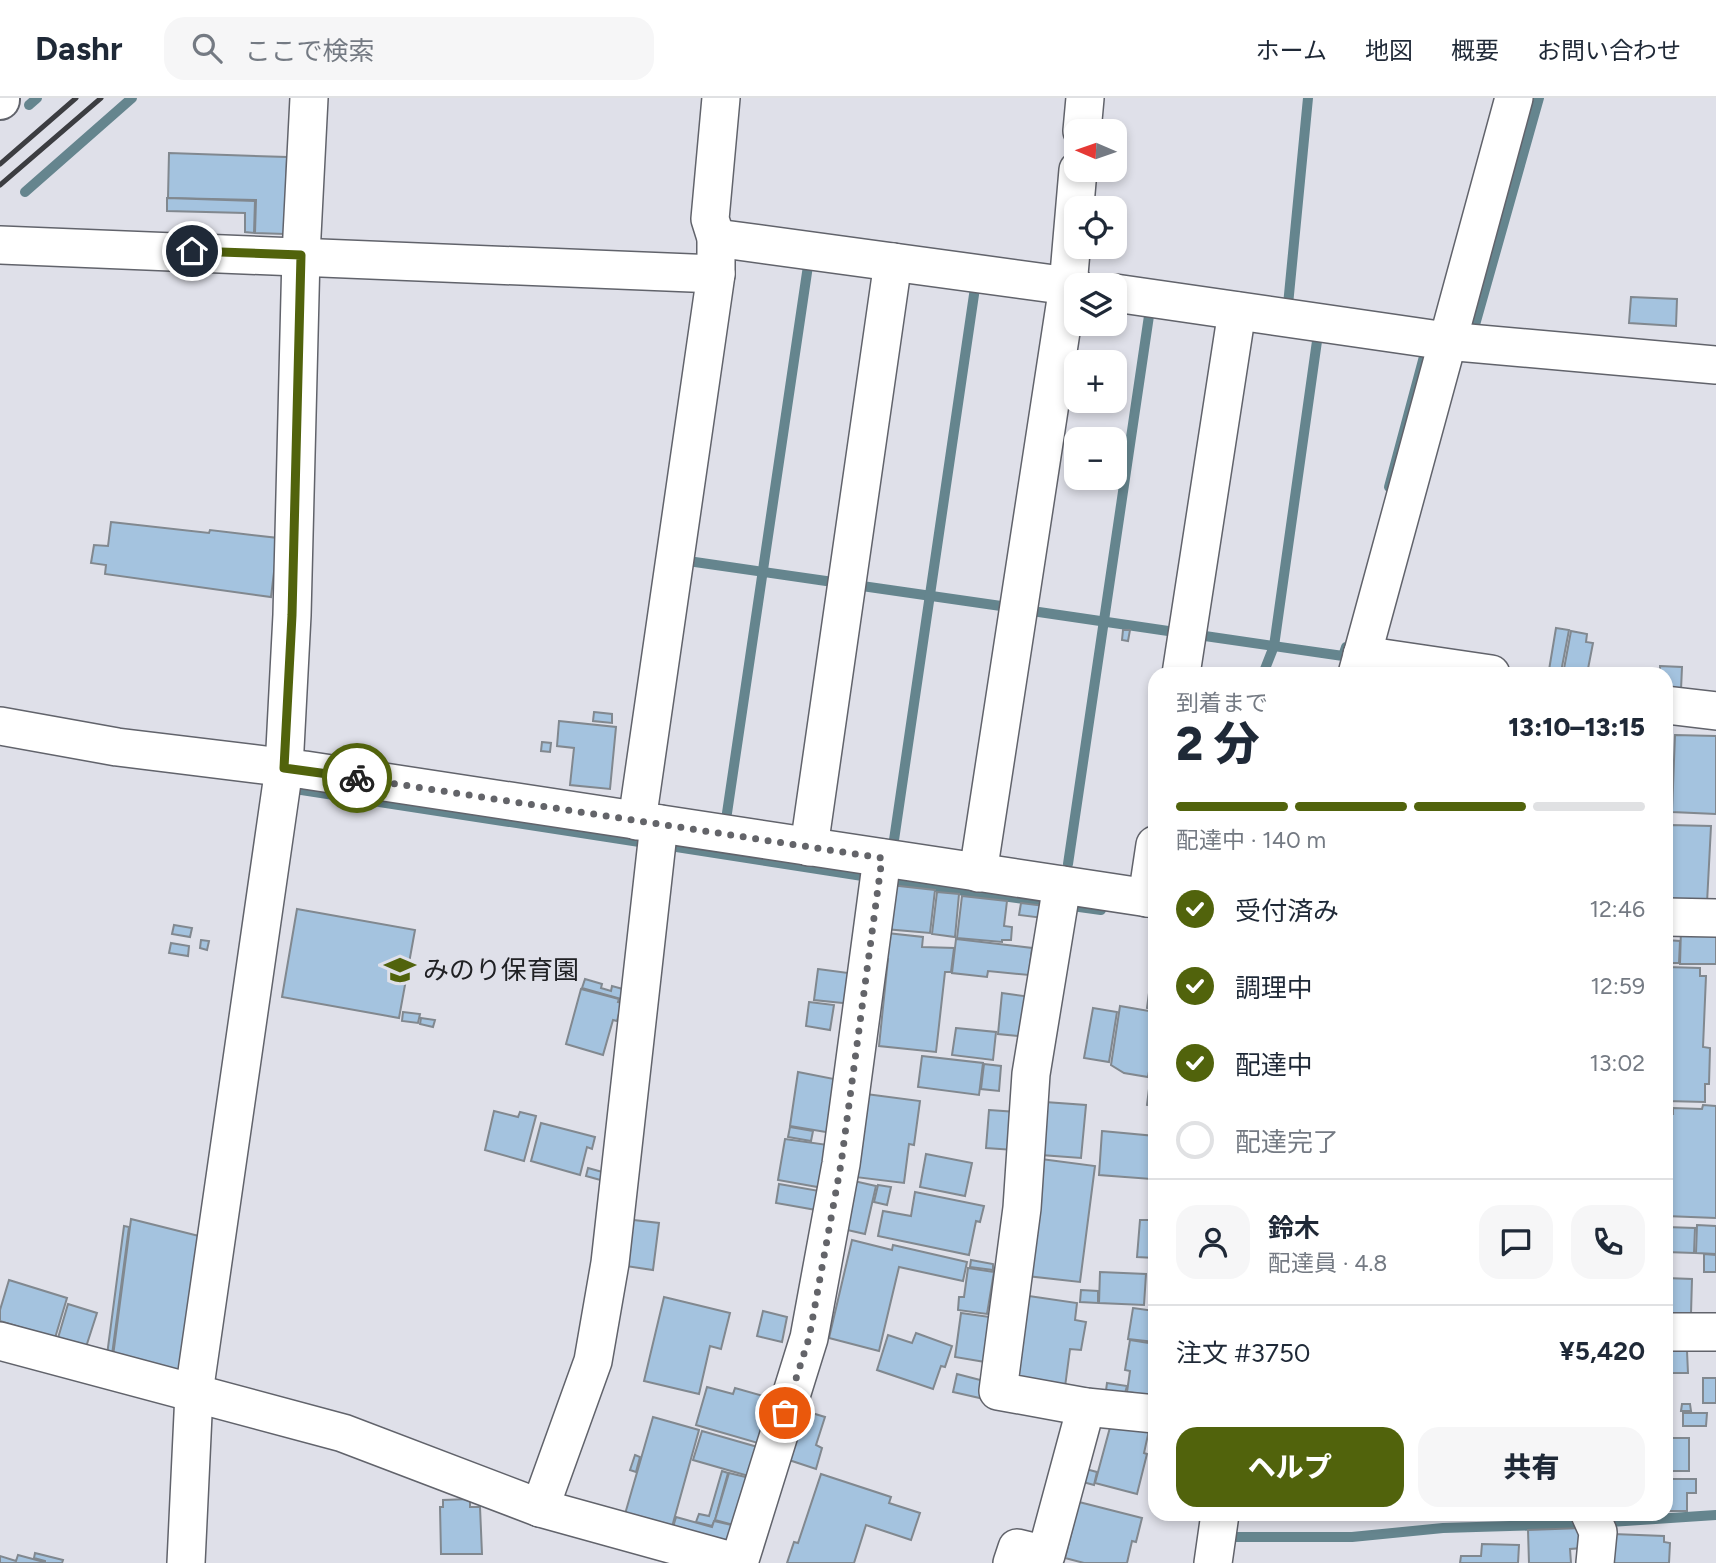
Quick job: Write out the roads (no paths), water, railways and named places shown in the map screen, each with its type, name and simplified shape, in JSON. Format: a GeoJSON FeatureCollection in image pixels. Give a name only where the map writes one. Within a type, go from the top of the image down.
{"type":"FeatureCollection","features":[{"type":"Feature","properties":{"kind":"street"},"geometry":{"type":"LineString","coordinates":[[186,1563],[194,1393],[284,768],[292,615],[301,255],[309,98]]}},
{"type":"Feature","properties":{"kind":"street"},"geometry":{"type":"LineString","coordinates":[[540,1508],[593,1361],[610,1263],[648,823],[716,274],[716,238],[710,219],[722,98]]}},
{"type":"Feature","properties":{"kind":"street"},"geometry":{"type":"LineString","coordinates":[[1083,119],[1085,98]]}},
{"type":"Feature","properties":{"kind":"street"},"geometry":{"type":"LineString","coordinates":[[1399,667],[1360,664],[1514,98]]}},
{"type":"Feature","properties":{"kind":"street"},"geometry":{"type":"LineString","coordinates":[[1073,273],[1078,182]]}},
{"type":"Feature","properties":{"kind":"street"},"geometry":{"type":"LineString","coordinates":[[716,238],[1064,285]]}},
{"type":"Feature","properties":{"kind":"street"},"geometry":{"type":"LineString","coordinates":[[0,245],[301,255],[716,274]]}},
{"type":"Feature","properties":{"kind":"street"},"geometry":{"type":"LineString","coordinates":[[809,847],[893,262]]}},
{"type":"Feature","properties":{"kind":"street"},"geometry":{"type":"LineString","coordinates":[[1127,295],[1446,341],[1716,365]]}},
{"type":"Feature","properties":{"kind":"street"},"geometry":{"type":"LineString","coordinates":[[1182,667],[1237,311]]}},
{"type":"Feature","properties":{"kind":"street"},"geometry":{"type":"LineString","coordinates":[[978,873],[1064,336]]}},
{"type":"Feature","properties":{"kind":"street"},"geometry":{"type":"LineString","coordinates":[[1673,706],[1716,711]]}},
{"type":"Feature","properties":{"kind":"street"},"geometry":{"type":"LineString","coordinates":[[0,726],[117,747],[284,768],[1148,899]]}},
{"type":"Feature","properties":{"kind":"street"},"geometry":{"type":"LineString","coordinates":[[0,1341],[343,1433],[540,1508],[739,1563],[809,1338],[841,1164],[882,858]]}},
{"type":"Feature","properties":{"kind":"street"},"geometry":{"type":"LineString","coordinates":[[1062,885],[1031,1074],[1022,1208],[998,1391],[1086,1407],[1148,1413]]}},
{"type":"Feature","properties":{"kind":"street"},"geometry":{"type":"LineString","coordinates":[[1673,916],[1716,918]]}},
{"type":"Feature","properties":{"kind":"street"},"geometry":{"type":"LineString","coordinates":[[1673,1332],[1716,1332]]}},
{"type":"Feature","properties":{"kind":"street"},"geometry":{"type":"LineString","coordinates":[[1012,1563],[1017,1548],[1046,1555],[1086,1407]]}},
{"type":"Feature","properties":{"kind":"street"},"geometry":{"type":"LineString","coordinates":[[1213,1563],[1219,1521]]}},
{"type":"Feature","properties":{"kind":"street"},"geometry":{"type":"LineString","coordinates":[[1593,1521],[1598,1532],[1595,1563]]}},
{"type":"Feature","properties":{"kind":"waterway"},"geometry":{"type":"LineString","coordinates":[[29,105],[37,98]]}},
{"type":"Feature","properties":{"kind":"waterway"},"geometry":{"type":"LineString","coordinates":[[25,192],[132,98]]}},
{"type":"Feature","properties":{"kind":"waterway"},"geometry":{"type":"LineString","coordinates":[[1293,305],[1288,305],[1308,98]]}},
{"type":"Feature","properties":{"kind":"waterway"},"geometry":{"type":"LineString","coordinates":[[1473,332],[1539,98]]}},
{"type":"Feature","properties":{"kind":"waterway"},"geometry":{"type":"LineString","coordinates":[[727,813],[809,259]]}},
{"type":"Feature","properties":{"kind":"waterway"},"geometry":{"type":"LineString","coordinates":[[894,840],[976,281]]}},
{"type":"Feature","properties":{"kind":"waterway"},"geometry":{"type":"LineString","coordinates":[[1068,864],[1150,309]]}},
{"type":"Feature","properties":{"kind":"waterway"},"geometry":{"type":"LineString","coordinates":[[1266,667],[1274,646],[1318,334]]}},
{"type":"Feature","properties":{"kind":"waterway"},"geometry":{"type":"LineString","coordinates":[[1389,487],[1426,349]]}},
{"type":"Feature","properties":{"kind":"waterway"},"geometry":{"type":"LineString","coordinates":[[688,561],[833,582]]}},
{"type":"Feature","properties":{"kind":"waterway"},"geometry":{"type":"LineString","coordinates":[[862,586],[1008,607]]}},
{"type":"Feature","properties":{"kind":"waterway"},"geometry":{"type":"LineString","coordinates":[[1032,611],[1175,632]]}},
{"type":"Feature","properties":{"kind":"waterway"},"geometry":{"type":"LineString","coordinates":[[1198,635],[1343,656],[1346,647]]}},
{"type":"Feature","properties":{"kind":"waterway"},"geometry":{"type":"LineString","coordinates":[[293,797],[295,789],[646,843]]}},
{"type":"Feature","properties":{"kind":"waterway"},"geometry":{"type":"LineString","coordinates":[[670,846],[869,877]]}},
{"type":"Feature","properties":{"kind":"waterway"},"geometry":{"type":"LineString","coordinates":[[892,881],[1039,901]]}},
{"type":"Feature","properties":{"kind":"waterway"},"geometry":{"type":"LineString","coordinates":[[1072,906],[1101,910]]}},
{"type":"Feature","properties":{"kind":"waterway"},"geometry":{"type":"LineString","coordinates":[[1673,1518],[1716,1515]]}},
{"type":"Feature","properties":{"kind":"waterway"},"geometry":{"type":"LineString","coordinates":[[1610,1522],[1625,1521]]}},
{"type":"Feature","properties":{"kind":"waterway"},"geometry":{"type":"LineString","coordinates":[[1232,1537],[1352,1537],[1443,1528],[1580,1524]]}},
{"type":"Feature","properties":{"kind":"railway"},"geometry":{"type":"LineString","coordinates":[[0,164],[76,98]]}},
{"type":"Feature","properties":{"kind":"railway"},"geometry":{"type":"LineString","coordinates":[[0,185],[101,98]]}},
{"type":"Feature","properties":{"kind":"place","name":"みのり保育園"},"geometry":{"type":"Point","coordinates":[400,970]}}]}
